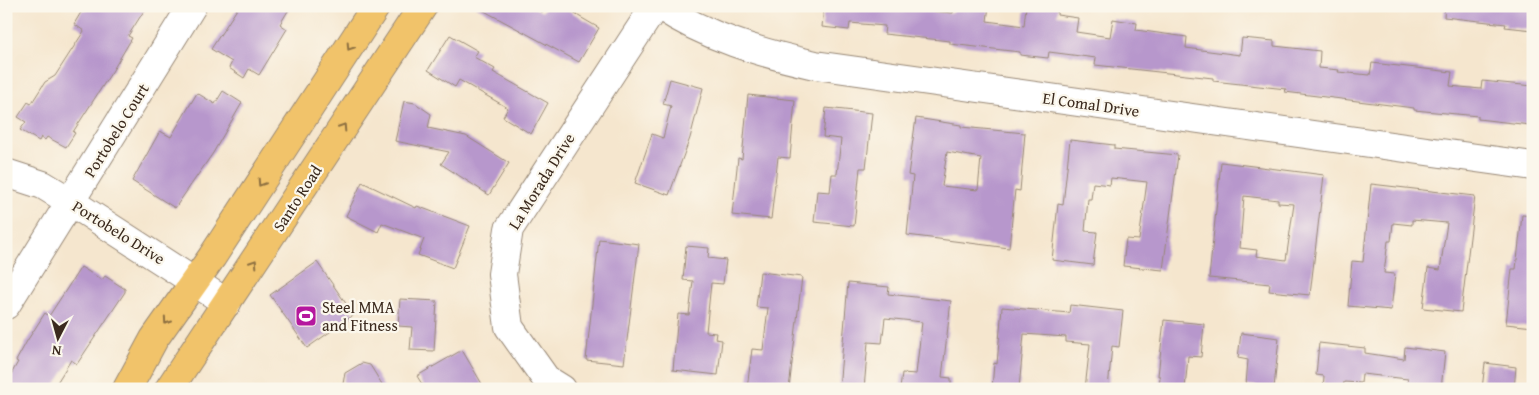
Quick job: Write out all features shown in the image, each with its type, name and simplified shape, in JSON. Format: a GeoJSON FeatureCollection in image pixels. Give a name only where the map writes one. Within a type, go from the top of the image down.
{"type":"FeatureCollection","features":[{"type":"Feature","properties":{"kind":"main road"},"geometry":{"type":"LineString","coordinates":[[127,389],[154,339],[195,281],[376,6]]}},
{"type":"Feature","properties":{"kind":"main road","name":"Santo Road"},"geometry":{"type":"LineString","coordinates":[[169,389],[423,6]]}},
{"type":"Feature","properties":{"kind":"street","name":"Portobelo Court"},"geometry":{"type":"LineString","coordinates":[[6,305],[192,6]]}},
{"type":"Feature","properties":{"kind":"street","name":"La Morada Drive"},"geometry":{"type":"LineString","coordinates":[[562,389],[546,379],[509,327],[502,274],[509,229],[655,6]]}},
{"type":"Feature","properties":{"kind":"street","name":"El Comal Drive"},"geometry":{"type":"LineString","coordinates":[[660,6],[684,22],[764,54],[815,65],[1533,166]]}},
{"type":"Feature","properties":{"kind":"street","name":"Portobelo Drive"},"geometry":{"type":"LineString","coordinates":[[6,173],[43,185],[227,303]]}},
{"type":"Feature","properties":{"kind":"building"},"geometry":{"type":"Polygon","coordinates":[[[89,6],[147,6],[128,36],[132,38],[73,132],[75,133],[66,147],[47,137],[45,140],[41,137],[39,141],[20,130],[26,122],[18,117],[28,102],[31,104],[45,82],[55,76],[84,31],[74,24],[83,9],[86,11],[89,6]]]}},
{"type":"Feature","properties":{"kind":"building"},"geometry":{"type":"Polygon","coordinates":[[[239,6],[291,6],[280,24],[287,29],[259,75],[249,69],[244,78],[229,68],[232,62],[211,49],[239,6]]]}},
{"type":"Feature","properties":{"kind":"building"},"geometry":{"type":"Polygon","coordinates":[[[475,6],[532,6],[542,12],[546,6],[561,6],[599,28],[579,62],[475,6]]]}},
{"type":"Feature","properties":{"kind":"building"},"geometry":{"type":"Polygon","coordinates":[[[824,6],[920,6],[919,10],[953,13],[954,6],[989,6],[987,21],[1024,26],[1026,6],[1058,6],[1057,15],[1078,18],[1076,32],[1110,37],[1113,19],[1137,23],[1136,30],[1187,37],[1186,48],[1240,55],[1242,38],[1274,41],[1274,46],[1320,51],[1319,68],[1339,70],[1338,72],[1370,75],[1372,63],[1452,72],[1450,86],[1481,89],[1482,81],[1533,86],[1530,125],[1478,119],[1478,116],[1414,110],[1414,108],[1285,92],[1286,89],[1213,81],[1213,78],[1095,65],[1096,58],[1049,52],[1048,58],[1020,55],[1020,52],[950,44],[950,41],[884,34],[885,26],[850,23],[849,30],[822,27],[824,6]]]}},
{"type":"Feature","properties":{"kind":"building"},"geometry":{"type":"Polygon","coordinates":[[[1445,6],[1533,6],[1533,30],[1505,27],[1506,24],[1444,17],[1445,6]]]}},
{"type":"Feature","properties":{"kind":"building"},"geometry":{"type":"Polygon","coordinates":[[[450,35],[478,51],[474,57],[495,69],[493,72],[548,103],[531,134],[503,117],[508,108],[459,80],[455,87],[428,70],[450,35]]]}},
{"type":"Feature","properties":{"kind":"building"},"geometry":{"type":"Polygon","coordinates":[[[670,79],[703,88],[690,138],[669,195],[635,183],[652,134],[663,138],[671,106],[663,104],[670,79]]]}},
{"type":"Feature","properties":{"kind":"building"},"geometry":{"type":"Polygon","coordinates":[[[223,91],[242,103],[213,153],[175,208],[132,181],[160,131],[171,137],[197,93],[215,104],[223,91]]]}},
{"type":"Feature","properties":{"kind":"building"},"geometry":{"type":"Polygon","coordinates":[[[748,95],[795,100],[790,158],[778,157],[771,219],[732,215],[738,158],[742,159],[748,95]]]}},
{"type":"Feature","properties":{"kind":"building"},"geometry":{"type":"Polygon","coordinates":[[[404,101],[415,103],[431,114],[428,128],[466,136],[509,163],[489,195],[441,164],[449,152],[395,141],[404,101]]]}},
{"type":"Feature","properties":{"kind":"building"},"geometry":{"type":"Polygon","coordinates":[[[826,108],[872,113],[866,168],[860,168],[854,226],[814,222],[817,191],[830,192],[832,174],[837,174],[841,139],[823,137],[826,108]]]}},
{"type":"Feature","properties":{"kind":"building"},"geometry":{"type":"Polygon","coordinates":[[[916,118],[961,125],[961,127],[1025,133],[1020,191],[1015,190],[1009,248],[907,235],[913,176],[908,175],[916,118]],[[947,152],[942,186],[978,190],[981,158],[947,152]]]}},
{"type":"Feature","properties":{"kind":"building"},"geometry":{"type":"Polygon","coordinates":[[[1070,140],[1114,145],[1114,149],[1178,155],[1163,270],[1123,266],[1126,239],[1139,240],[1147,182],[1111,178],[1110,185],[1093,183],[1091,199],[1088,199],[1085,231],[1097,232],[1093,265],[1052,260],[1058,204],[1063,205],[1070,140]]]}},
{"type":"Feature","properties":{"kind":"building"},"geometry":{"type":"Polygon","coordinates":[[[1221,162],[1324,175],[1310,295],[1269,291],[1270,284],[1209,278],[1221,162]],[[1244,196],[1240,248],[1257,250],[1256,256],[1286,260],[1294,204],[1278,203],[1278,200],[1244,196]]]}},
{"type":"Feature","properties":{"kind":"building"},"geometry":{"type":"Polygon","coordinates":[[[362,182],[416,208],[417,206],[470,226],[453,268],[418,255],[424,239],[382,223],[378,232],[346,216],[362,182]]]}},
{"type":"Feature","properties":{"kind":"building"},"geometry":{"type":"Polygon","coordinates":[[[1371,184],[1475,196],[1461,312],[1423,308],[1428,268],[1440,270],[1447,223],[1412,220],[1412,225],[1393,223],[1391,241],[1388,241],[1384,273],[1395,274],[1391,310],[1348,306],[1352,261],[1363,262],[1371,184]]]}},
{"type":"Feature","properties":{"kind":"building"},"geometry":{"type":"Polygon","coordinates":[[[1522,215],[1533,216],[1533,327],[1506,324],[1512,269],[1516,269],[1522,215]]]}},
{"type":"Feature","properties":{"kind":"building"},"geometry":{"type":"Polygon","coordinates":[[[599,239],[639,244],[624,364],[586,360],[599,239]]]}},
{"type":"Feature","properties":{"kind":"building"},"geometry":{"type":"Polygon","coordinates":[[[686,246],[709,248],[708,258],[726,260],[723,284],[711,283],[706,332],[716,333],[715,339],[722,340],[718,375],[673,370],[678,314],[689,315],[693,281],[683,280],[686,246]]]}},
{"type":"Feature","properties":{"kind":"building"},"geometry":{"type":"Polygon","coordinates":[[[317,262],[354,315],[307,348],[270,295],[317,262]]]}},
{"type":"Feature","properties":{"kind":"building"},"geometry":{"type":"Polygon","coordinates":[[[81,267],[102,280],[105,276],[125,289],[125,292],[77,364],[71,360],[53,389],[6,389],[6,383],[27,341],[45,313],[49,316],[81,267]]]}},
{"type":"Feature","properties":{"kind":"building"},"geometry":{"type":"Polygon","coordinates":[[[760,272],[802,277],[789,389],[747,389],[752,349],[763,350],[768,308],[756,307],[760,272]]]}},
{"type":"Feature","properties":{"kind":"building"},"geometry":{"type":"Polygon","coordinates":[[[848,283],[889,287],[888,294],[951,301],[942,377],[951,378],[951,389],[900,389],[902,373],[916,374],[922,322],[885,318],[882,343],[868,342],[864,389],[839,389],[848,283]]]}},
{"type":"Feature","properties":{"kind":"building"},"geometry":{"type":"Polygon","coordinates":[[[400,299],[437,301],[434,351],[410,350],[412,327],[398,326],[400,299]]]}},
{"type":"Feature","properties":{"kind":"building"},"geometry":{"type":"Polygon","coordinates":[[[1070,305],[1123,311],[1119,347],[1112,346],[1108,389],[1085,389],[1090,344],[1066,342],[1066,337],[1024,334],[1019,389],[992,389],[994,363],[997,364],[1002,307],[1069,313],[1070,305]]]}},
{"type":"Feature","properties":{"kind":"building"},"geometry":{"type":"Polygon","coordinates":[[[1164,320],[1204,324],[1201,357],[1188,356],[1185,389],[1159,389],[1160,376],[1158,376],[1164,320]]]}},
{"type":"Feature","properties":{"kind":"building"},"geometry":{"type":"Polygon","coordinates":[[[1241,333],[1279,338],[1274,388],[1246,385],[1248,360],[1238,358],[1241,333]]]}},
{"type":"Feature","properties":{"kind":"building"},"geometry":{"type":"Polygon","coordinates":[[[1319,343],[1365,348],[1365,353],[1404,359],[1405,347],[1445,352],[1441,389],[1406,389],[1408,379],[1362,374],[1361,383],[1344,382],[1343,389],[1323,389],[1324,376],[1316,375],[1319,343]]]}},
{"type":"Feature","properties":{"kind":"building"},"geometry":{"type":"Polygon","coordinates":[[[462,350],[485,389],[425,389],[417,376],[462,350]]]}},
{"type":"Feature","properties":{"kind":"building"},"geometry":{"type":"Polygon","coordinates":[[[362,363],[370,365],[385,389],[342,389],[345,373],[362,363]]]}},
{"type":"Feature","properties":{"kind":"building"},"geometry":{"type":"Polygon","coordinates":[[[1485,363],[1516,367],[1514,389],[1482,389],[1485,363]]]}},
{"type":"Feature","properties":{"kind":"place","name":"Steel MMA and Fitness"},"geometry":{"type":"Point","coordinates":[306,316]}}]}
